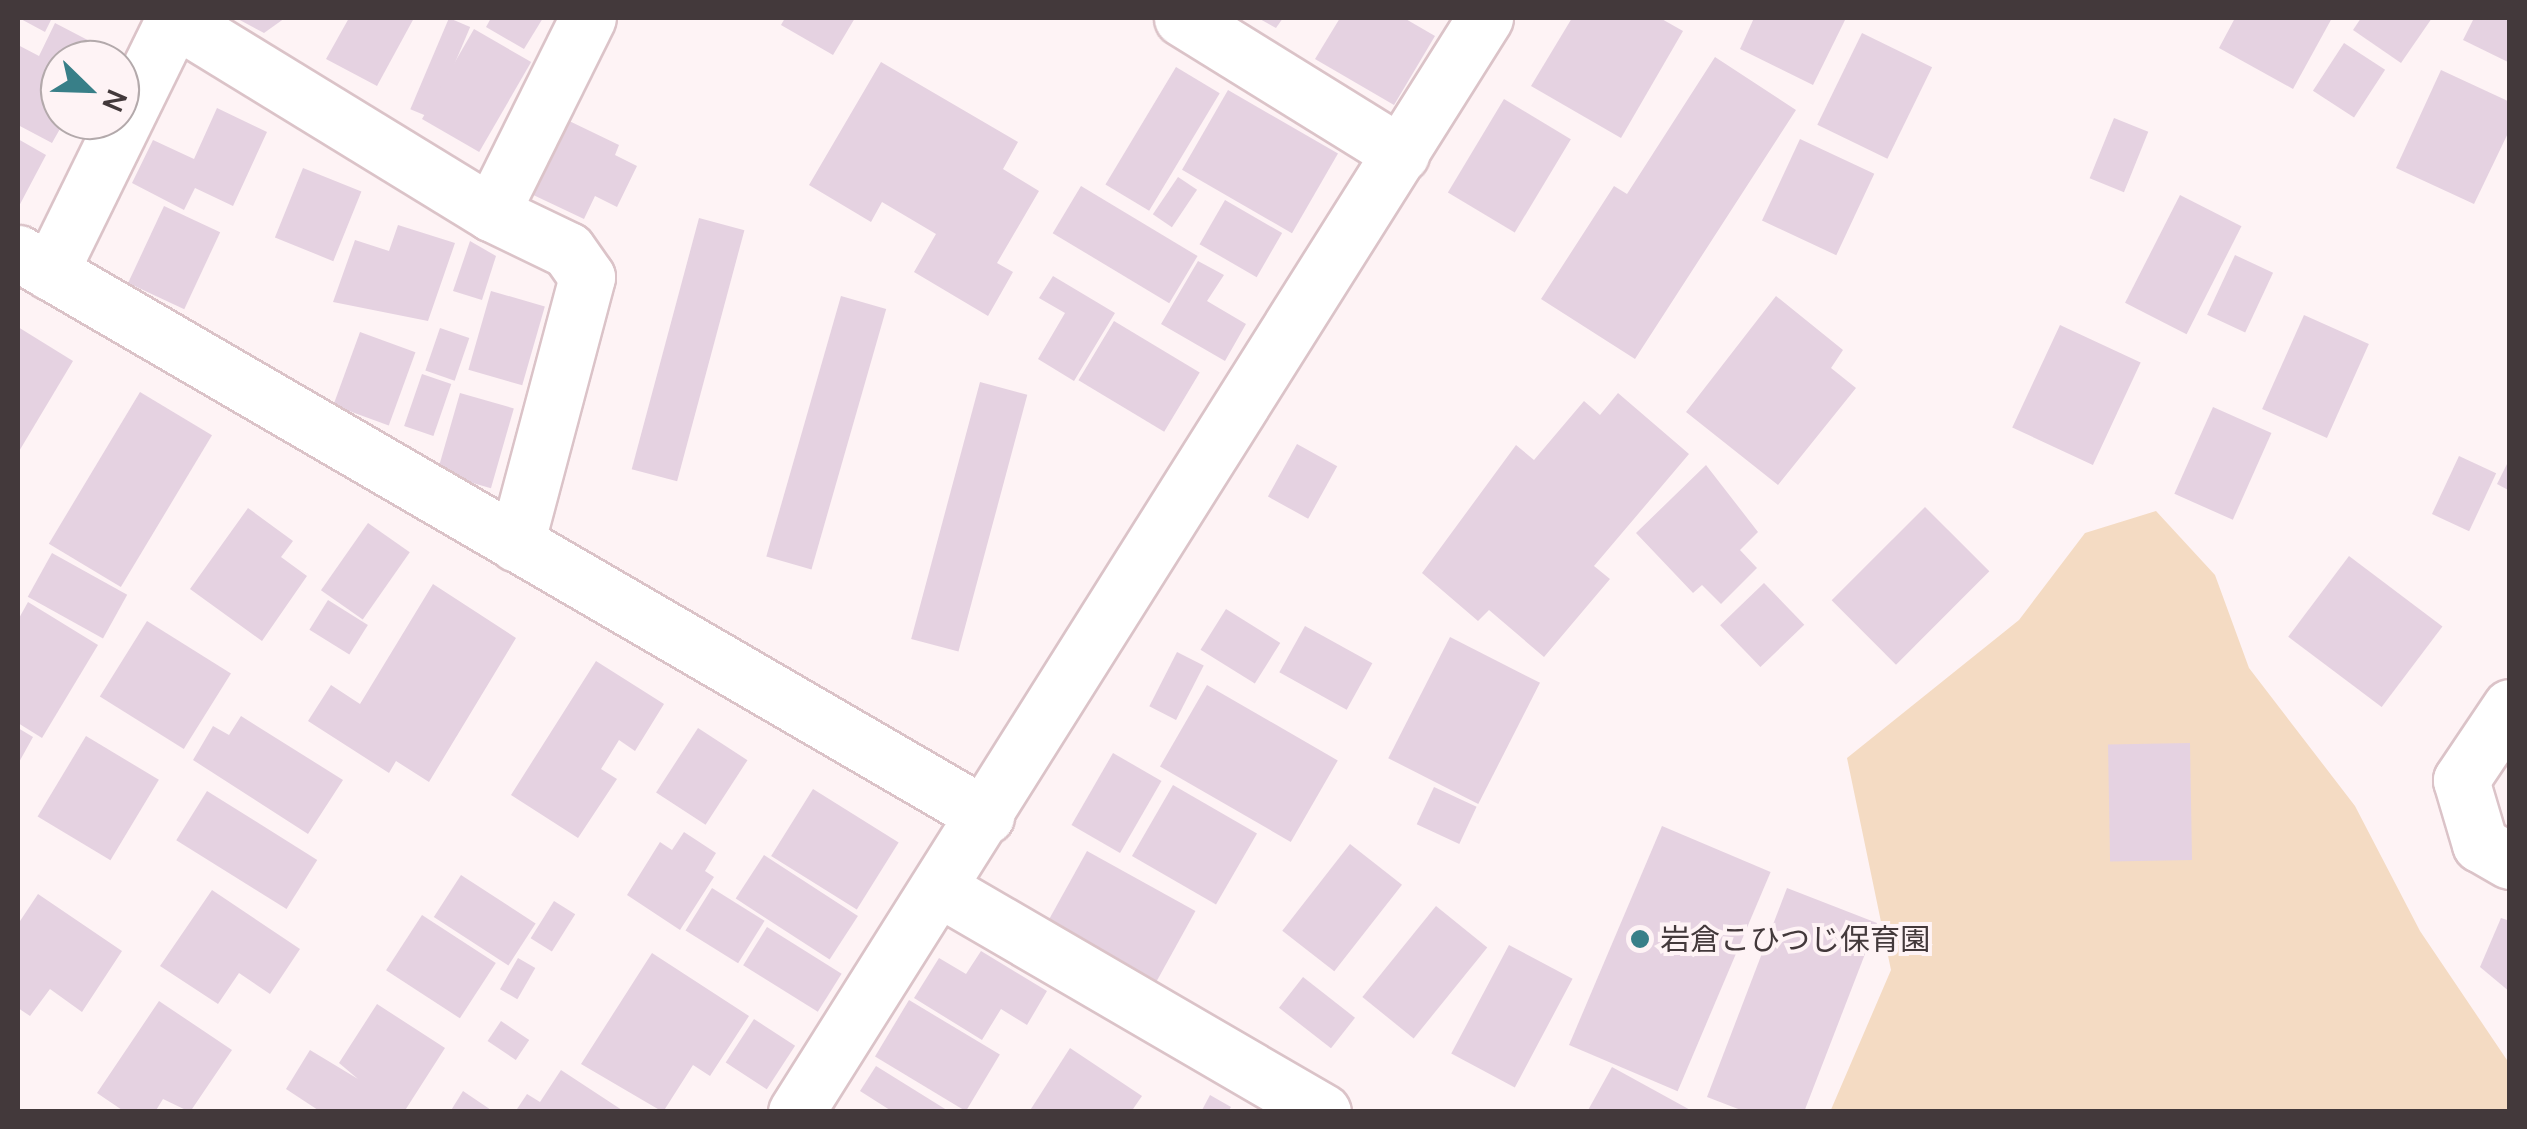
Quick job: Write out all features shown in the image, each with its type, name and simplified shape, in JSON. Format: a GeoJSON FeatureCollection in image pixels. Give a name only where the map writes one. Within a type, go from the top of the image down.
{"type":"FeatureCollection","features":[{"type":"Feature","properties":{"kind":"street"},"geometry":{"type":"LineString","coordinates":[[516,544],[588,277],[568,250],[491,213],[174,18],[34,262],[516,544],[986,816]]}},
{"type":"Feature","properties":{"kind":"street"},"geometry":{"type":"LineString","coordinates":[[491,213],[588,18]]}},
{"type":"Feature","properties":{"kind":"street"},"geometry":{"type":"LineString","coordinates":[[1182,18],[1401,154]]}},
{"type":"Feature","properties":{"kind":"street"},"geometry":{"type":"LineString","coordinates":[[796,1112],[1486,18]]}},
{"type":"Feature","properties":{"kind":"street"},"geometry":{"type":"LineString","coordinates":[[2510,707],[2461,780],[2480,844],[2510,861]]}},
{"type":"Feature","properties":{"kind":"street"},"geometry":{"type":"LineString","coordinates":[[940,889],[1323,1112]]}},
{"type":"Feature","properties":{"kind":"shaded area"},"geometry":{"type":"Polygon","coordinates":[[[2156,511],[2215,575],[2249,668],[2355,806],[2420,931],[2509,1063],[2509,1111],[1830,1112],[1891,970],[1847,758],[2019,620],[2085,533],[2156,511]]]}},
{"type":"Feature","properties":{"kind":"building"},"geometry":{"type":"Polygon","coordinates":[[[19,18],[52,18],[45,32],[19,18]]]}},
{"type":"Feature","properties":{"kind":"building"},"geometry":{"type":"Polygon","coordinates":[[[236,18],[285,18],[264,33],[236,18]]]}},
{"type":"Feature","properties":{"kind":"building"},"geometry":{"type":"Polygon","coordinates":[[[349,18],[414,18],[377,86],[326,59],[349,18]]]}},
{"type":"Feature","properties":{"kind":"building"},"geometry":{"type":"Polygon","coordinates":[[[449,18],[470,27],[431,118],[410,109],[449,18]]]}},
{"type":"Feature","properties":{"kind":"building"},"geometry":{"type":"Polygon","coordinates":[[[491,18],[543,18],[524,49],[486,27],[491,18]]]}},
{"type":"Feature","properties":{"kind":"building"},"geometry":{"type":"Polygon","coordinates":[[[785,18],[855,18],[833,55],[781,25],[785,18]]]}},
{"type":"Feature","properties":{"kind":"building"},"geometry":{"type":"Polygon","coordinates":[[[1258,18],[1283,18],[1276,28],[1258,18]]]}},
{"type":"Feature","properties":{"kind":"building"},"geometry":{"type":"Polygon","coordinates":[[[1340,18],[1404,18],[1435,36],[1394,105],[1315,59],[1340,18]]]}},
{"type":"Feature","properties":{"kind":"building"},"geometry":{"type":"Polygon","coordinates":[[[1572,18],[1660,18],[1683,31],[1621,138],[1531,86],[1572,18]]]}},
{"type":"Feature","properties":{"kind":"building"},"geometry":{"type":"Polygon","coordinates":[[[1754,18],[1846,18],[1813,85],[1740,49],[1754,18]]]}},
{"type":"Feature","properties":{"kind":"building"},"geometry":{"type":"Polygon","coordinates":[[[2235,18],[2332,18],[2293,89],[2219,48],[2235,18]]]}},
{"type":"Feature","properties":{"kind":"building"},"geometry":{"type":"Polygon","coordinates":[[[2361,18],[2432,18],[2401,63],[2353,30],[2361,18]]]}},
{"type":"Feature","properties":{"kind":"building"},"geometry":{"type":"Polygon","coordinates":[[[2474,18],[2510,18],[2510,63],[2463,40],[2474,18]]]}},
{"type":"Feature","properties":{"kind":"building"},"geometry":{"type":"Polygon","coordinates":[[[55,23],[88,40],[47,40],[55,23]]]}},
{"type":"Feature","properties":{"kind":"building"},"geometry":{"type":"Polygon","coordinates":[[[474,29],[531,62],[479,152],[422,119],[474,29]]]}},
{"type":"Feature","properties":{"kind":"building"},"geometry":{"type":"Polygon","coordinates":[[[1862,33],[1932,67],[1887,159],[1817,125],[1862,33]]]}},
{"type":"Feature","properties":{"kind":"building"},"geometry":{"type":"Polygon","coordinates":[[[2344,43],[2385,70],[2354,117],[2313,91],[2344,43]]]}},
{"type":"Feature","properties":{"kind":"building"},"geometry":{"type":"Polygon","coordinates":[[[18,45],[39,56],[40,137],[18,125],[18,45]]]}},
{"type":"Feature","properties":{"kind":"building"},"geometry":{"type":"Polygon","coordinates":[[[1715,57],[1796,110],[1635,359],[1541,299],[1614,186],[1627,194],[1715,57]]]}},
{"type":"Feature","properties":{"kind":"building"},"geometry":{"type":"Polygon","coordinates":[[[881,62],[1018,142],[1003,169],[1039,191],[997,263],[1013,272],[988,316],[914,272],[936,234],[882,202],[871,222],[809,185],[881,62]]]}},
{"type":"Feature","properties":{"kind":"building"},"geometry":{"type":"Polygon","coordinates":[[[1176,67],[1220,93],[1149,211],[1105,184],[1176,67]]]}},
{"type":"Feature","properties":{"kind":"building"},"geometry":{"type":"Polygon","coordinates":[[[2441,70],[2510,102],[2510,129],[2474,204],[2396,168],[2441,70]]]}},
{"type":"Feature","properties":{"kind":"building"},"geometry":{"type":"Polygon","coordinates":[[[1228,90],[1338,154],[1292,233],[1182,170],[1228,90]]]}},
{"type":"Feature","properties":{"kind":"building"},"geometry":{"type":"Polygon","coordinates":[[[1504,99],[1571,139],[1515,233],[1448,192],[1504,99]]]}},
{"type":"Feature","properties":{"kind":"building"},"geometry":{"type":"Polygon","coordinates":[[[217,108],[267,132],[233,206],[195,188],[184,210],[132,183],[153,140],[194,159],[217,108]]]}},
{"type":"Feature","properties":{"kind":"building"},"geometry":{"type":"Polygon","coordinates":[[[563,118],[619,145],[615,155],[637,166],[617,207],[595,196],[584,219],[527,192],[563,118]]]}},
{"type":"Feature","properties":{"kind":"building"},"geometry":{"type":"Polygon","coordinates":[[[2114,118],[2148,132],[2124,192],[2090,178],[2114,118]]]}},
{"type":"Feature","properties":{"kind":"building"},"geometry":{"type":"Polygon","coordinates":[[[18,139],[46,155],[18,208],[18,139]]]}},
{"type":"Feature","properties":{"kind":"building"},"geometry":{"type":"Polygon","coordinates":[[[1800,139],[1874,174],[1836,255],[1762,221],[1800,139]]]}},
{"type":"Feature","properties":{"kind":"building"},"geometry":{"type":"Polygon","coordinates":[[[303,168],[361,192],[333,261],[275,238],[303,168]]]}},
{"type":"Feature","properties":{"kind":"building"},"geometry":{"type":"Polygon","coordinates":[[[1178,177],[1197,190],[1172,227],[1153,214],[1178,177]]]}},
{"type":"Feature","properties":{"kind":"building"},"geometry":{"type":"Polygon","coordinates":[[[1081,186],[1198,256],[1169,303],[1053,233],[1081,186]]]}},
{"type":"Feature","properties":{"kind":"building"},"geometry":{"type":"Polygon","coordinates":[[[2180,195],[2241,226],[2187,334],[2125,303],[2180,195]]]}},
{"type":"Feature","properties":{"kind":"building"},"geometry":{"type":"Polygon","coordinates":[[[1225,200],[1282,233],[1257,277],[1200,244],[1225,200]]]}},
{"type":"Feature","properties":{"kind":"building"},"geometry":{"type":"Polygon","coordinates":[[[164,206],[220,232],[184,309],[128,283],[164,206]]]}},
{"type":"Feature","properties":{"kind":"building"},"geometry":{"type":"Polygon","coordinates":[[[699,218],[744,230],[677,481],[632,469],[699,218]]]}},
{"type":"Feature","properties":{"kind":"building"},"geometry":{"type":"Polygon","coordinates":[[[398,225],[455,243],[428,321],[333,302],[355,240],[389,251],[398,225]]]}},
{"type":"Feature","properties":{"kind":"building"},"geometry":{"type":"Polygon","coordinates":[[[470,241],[496,256],[482,300],[453,291],[470,241]]]}},
{"type":"Feature","properties":{"kind":"building"},"geometry":{"type":"Polygon","coordinates":[[[2235,255],[2273,273],[2245,333],[2207,315],[2235,255]]]}},
{"type":"Feature","properties":{"kind":"building"},"geometry":{"type":"Polygon","coordinates":[[[1198,261],[1224,275],[1207,301],[1246,324],[1225,361],[1161,324],[1198,261]]]}},
{"type":"Feature","properties":{"kind":"building"},"geometry":{"type":"Polygon","coordinates":[[[1053,276],[1115,313],[1074,381],[1038,359],[1065,313],[1039,298],[1053,276]]]}},
{"type":"Feature","properties":{"kind":"building"},"geometry":{"type":"Polygon","coordinates":[[[491,291],[545,306],[522,385],[468,370],[491,291]]]}},
{"type":"Feature","properties":{"kind":"building"},"geometry":{"type":"Polygon","coordinates":[[[841,296],[886,309],[811,569],[766,557],[841,296]]]}},
{"type":"Feature","properties":{"kind":"building"},"geometry":{"type":"Polygon","coordinates":[[[1776,296],[1843,350],[1831,368],[1856,388],[1778,485],[1686,412],[1776,296]]]}},
{"type":"Feature","properties":{"kind":"building"},"geometry":{"type":"Polygon","coordinates":[[[2304,315],[2369,344],[2327,438],[2262,409],[2304,315]]]}},
{"type":"Feature","properties":{"kind":"building"},"geometry":{"type":"Polygon","coordinates":[[[1114,321],[1200,373],[1164,432],[1078,380],[1114,321]]]}},
{"type":"Feature","properties":{"kind":"building"},"geometry":{"type":"Polygon","coordinates":[[[2060,325],[2141,363],[2093,465],[2012,427],[2060,325]]]}},
{"type":"Feature","properties":{"kind":"building"},"geometry":{"type":"Polygon","coordinates":[[[18,327],[73,361],[18,453],[18,327]]]}},
{"type":"Feature","properties":{"kind":"building"},"geometry":{"type":"Polygon","coordinates":[[[440,328],[469,338],[455,381],[425,371],[440,328]]]}},
{"type":"Feature","properties":{"kind":"building"},"geometry":{"type":"Polygon","coordinates":[[[360,332],[415,352],[389,425],[333,405],[360,332]]]}},
{"type":"Feature","properties":{"kind":"building"},"geometry":{"type":"Polygon","coordinates":[[[422,374],[451,384],[433,436],[404,426],[422,374]]]}},
{"type":"Feature","properties":{"kind":"building"},"geometry":{"type":"Polygon","coordinates":[[[980,382],[1027,395],[958,652],[911,639],[980,382]]]}},
{"type":"Feature","properties":{"kind":"building"},"geometry":{"type":"Polygon","coordinates":[[[140,392],[212,435],[121,587],[49,544],[140,392]]]}},
{"type":"Feature","properties":{"kind":"building"},"geometry":{"type":"Polygon","coordinates":[[[460,393],[514,408],[491,488],[437,473],[460,393]]]}},
{"type":"Feature","properties":{"kind":"building"},"geometry":{"type":"Polygon","coordinates":[[[1618,393],[1689,454],[1594,566],[1610,579],[1544,657],[1489,610],[1478,621],[1422,573],[1516,445],[1534,460],[1584,401],[1600,415],[1618,393]]]}},
{"type":"Feature","properties":{"kind":"building"},"geometry":{"type":"Polygon","coordinates":[[[2213,407],[2271,433],[2233,520],[2174,494],[2213,407]]]}},
{"type":"Feature","properties":{"kind":"building"},"geometry":{"type":"Polygon","coordinates":[[[1297,444],[1337,466],[1308,519],[1268,496],[1297,444]]]}},
{"type":"Feature","properties":{"kind":"building"},"geometry":{"type":"Polygon","coordinates":[[[2459,456],[2496,473],[2469,531],[2432,514],[2459,456]]]}},
{"type":"Feature","properties":{"kind":"building"},"geometry":{"type":"Polygon","coordinates":[[[2510,458],[2510,491],[2497,484],[2510,458]]]}},
{"type":"Feature","properties":{"kind":"building"},"geometry":{"type":"Polygon","coordinates":[[[1706,465],[1758,532],[1740,550],[1757,568],[1721,604],[1702,585],[1693,593],[1636,533],[1706,465]]]}},
{"type":"Feature","properties":{"kind":"building"},"geometry":{"type":"Polygon","coordinates":[[[1925,507],[1989,571],[1896,665],[1832,600],[1925,507]]]}},
{"type":"Feature","properties":{"kind":"building"},"geometry":{"type":"Polygon","coordinates":[[[248,508],[293,541],[281,557],[307,576],[262,641],[190,589],[248,508]]]}},
{"type":"Feature","properties":{"kind":"building"},"geometry":{"type":"Polygon","coordinates":[[[368,523],[410,552],[363,619],[321,590],[368,523]]]}},
{"type":"Feature","properties":{"kind":"building"},"geometry":{"type":"Polygon","coordinates":[[[52,553],[127,595],[103,638],[28,597],[52,553]]]}},
{"type":"Feature","properties":{"kind":"building"},"geometry":{"type":"Polygon","coordinates":[[[2349,556],[2442,626],[2382,707],[2288,637],[2349,556]]]}},
{"type":"Feature","properties":{"kind":"building"},"geometry":{"type":"Polygon","coordinates":[[[1764,583],[1804,625],[1760,667],[1720,625],[1764,583]]]}},
{"type":"Feature","properties":{"kind":"building"},"geometry":{"type":"Polygon","coordinates":[[[433,584],[516,638],[429,782],[396,761],[389,773],[308,721],[331,685],[360,704],[433,584]]]}},
{"type":"Feature","properties":{"kind":"building"},"geometry":{"type":"Polygon","coordinates":[[[328,600],[368,625],[349,655],[309,630],[328,600]]]}},
{"type":"Feature","properties":{"kind":"building"},"geometry":{"type":"Polygon","coordinates":[[[28,602],[98,645],[42,738],[18,723],[18,620],[28,602]]]}},
{"type":"Feature","properties":{"kind":"building"},"geometry":{"type":"Polygon","coordinates":[[[1226,609],[1280,643],[1255,684],[1201,650],[1226,609]]]}},
{"type":"Feature","properties":{"kind":"building"},"geometry":{"type":"Polygon","coordinates":[[[147,621],[231,673],[184,749],[100,696],[147,621]]]}},
{"type":"Feature","properties":{"kind":"building"},"geometry":{"type":"Polygon","coordinates":[[[1305,626],[1372,663],[1347,710],[1279,672],[1305,626]]]}},
{"type":"Feature","properties":{"kind":"building"},"geometry":{"type":"Polygon","coordinates":[[[1450,637],[1540,683],[1478,804],[1388,758],[1450,637]]]}},
{"type":"Feature","properties":{"kind":"building"},"geometry":{"type":"Polygon","coordinates":[[[1177,652],[1204,666],[1176,720],[1149,706],[1177,652]]]}},
{"type":"Feature","properties":{"kind":"building"},"geometry":{"type":"Polygon","coordinates":[[[596,661],[664,704],[635,751],[619,740],[601,769],[617,779],[578,838],[511,795],[596,661]]]}},
{"type":"Feature","properties":{"kind":"building"},"geometry":{"type":"Polygon","coordinates":[[[1207,685],[1338,760],[1291,842],[1160,766],[1207,685]]]}},
{"type":"Feature","properties":{"kind":"building"},"geometry":{"type":"Polygon","coordinates":[[[241,716],[343,780],[308,834],[193,760],[213,726],[229,735],[241,716]]]}},
{"type":"Feature","properties":{"kind":"building"},"geometry":{"type":"Polygon","coordinates":[[[18,728],[33,737],[18,764],[18,728]]]}},
{"type":"Feature","properties":{"kind":"building"},"geometry":{"type":"Polygon","coordinates":[[[698,728],[747,760],[706,825],[656,793],[698,728]]]}},
{"type":"Feature","properties":{"kind":"building"},"geometry":{"type":"Polygon","coordinates":[[[86,736],[159,780],[110,860],[38,817],[86,736]]]}},
{"type":"Feature","properties":{"kind":"building"},"geometry":{"type":"Polygon","coordinates":[[[2190,743],[2192,860],[2110,861],[2108,744],[2190,743]]]}},
{"type":"Feature","properties":{"kind":"building"},"geometry":{"type":"Polygon","coordinates":[[[1113,753],[1161,781],[1120,853],[1072,825],[1113,753]]]}},
{"type":"Feature","properties":{"kind":"building"},"geometry":{"type":"Polygon","coordinates":[[[1173,785],[1257,833],[1216,905],[1132,856],[1173,785]]]}},
{"type":"Feature","properties":{"kind":"building"},"geometry":{"type":"Polygon","coordinates":[[[1434,787],[1477,807],[1459,844],[1417,824],[1434,787]]]}},
{"type":"Feature","properties":{"kind":"building"},"geometry":{"type":"Polygon","coordinates":[[[813,789],[899,843],[857,910],[771,856],[813,789]]]}},
{"type":"Feature","properties":{"kind":"building"},"geometry":{"type":"Polygon","coordinates":[[[207,791],[317,860],[287,909],[176,840],[207,791]]]}},
{"type":"Feature","properties":{"kind":"building"},"geometry":{"type":"Polygon","coordinates":[[[1662,826],[1771,872],[1678,1091],[1569,1045],[1662,826]]]}},
{"type":"Feature","properties":{"kind":"building"},"geometry":{"type":"Polygon","coordinates":[[[684,832],[716,853],[705,871],[714,877],[680,930],[627,895],[660,842],[672,850],[684,832]]]}},
{"type":"Feature","properties":{"kind":"building"},"geometry":{"type":"Polygon","coordinates":[[[1350,844],[1402,885],[1334,971],[1282,931],[1350,844]]]}},
{"type":"Feature","properties":{"kind":"building"},"geometry":{"type":"Polygon","coordinates":[[[1087,851],[1195,911],[1156,982],[1048,922],[1087,851]]]}},
{"type":"Feature","properties":{"kind":"building"},"geometry":{"type":"Polygon","coordinates":[[[764,855],[858,916],[830,960],[736,899],[764,855]]]}},
{"type":"Feature","properties":{"kind":"building"},"geometry":{"type":"Polygon","coordinates":[[[461,875],[536,923],[508,965],[434,917],[461,875]]]}},
{"type":"Feature","properties":{"kind":"building"},"geometry":{"type":"Polygon","coordinates":[[[712,888],[765,921],[738,963],[686,930],[712,888]]]}},
{"type":"Feature","properties":{"kind":"building"},"geometry":{"type":"Polygon","coordinates":[[[1787,888],[1877,923],[1804,1112],[1746,1112],[1707,1097],[1787,888]]]}},
{"type":"Feature","properties":{"kind":"building"},"geometry":{"type":"Polygon","coordinates":[[[212,890],[300,949],[270,994],[239,973],[218,1004],[160,966],[212,890]]]}},
{"type":"Feature","properties":{"kind":"building"},"geometry":{"type":"Polygon","coordinates":[[[38,894],[122,951],[82,1012],[50,989],[30,1016],[18,1008],[18,924],[38,894]]]}},
{"type":"Feature","properties":{"kind":"building"},"geometry":{"type":"Polygon","coordinates":[[[554,901],[575,914],[552,952],[531,938],[554,901]]]}},
{"type":"Feature","properties":{"kind":"building"},"geometry":{"type":"Polygon","coordinates":[[[1436,906],[1487,948],[1414,1038],[1362,997],[1436,906]]]}},
{"type":"Feature","properties":{"kind":"building"},"geometry":{"type":"Polygon","coordinates":[[[422,915],[496,963],[460,1018],[386,970],[422,915]]]}},
{"type":"Feature","properties":{"kind":"building"},"geometry":{"type":"Polygon","coordinates":[[[2501,918],[2510,921],[2510,992],[2480,967],[2501,918]]]}},
{"type":"Feature","properties":{"kind":"building"},"geometry":{"type":"Polygon","coordinates":[[[767,927],[842,974],[818,1012],[743,965],[767,927]]]}},
{"type":"Feature","properties":{"kind":"building"},"geometry":{"type":"Polygon","coordinates":[[[1509,945],[1573,979],[1515,1087],[1451,1054],[1509,945]]]}},
{"type":"Feature","properties":{"kind":"building"},"geometry":{"type":"Polygon","coordinates":[[[981,951],[1047,991],[1027,1025],[1001,1009],[982,1040],[914,998],[939,958],[966,974],[981,951]]]}},
{"type":"Feature","properties":{"kind":"building"},"geometry":{"type":"Polygon","coordinates":[[[652,953],[749,1016],[710,1076],[693,1065],[663,1112],[581,1064],[652,953]]]}},
{"type":"Feature","properties":{"kind":"building"},"geometry":{"type":"Polygon","coordinates":[[[518,958],[535,968],[517,999],[500,989],[518,958]]]}},
{"type":"Feature","properties":{"kind":"building"},"geometry":{"type":"Polygon","coordinates":[[[1303,977],[1355,1018],[1331,1048],[1279,1008],[1303,977]]]}},
{"type":"Feature","properties":{"kind":"building"},"geometry":{"type":"Polygon","coordinates":[[[909,1000],[1000,1055],[966,1111],[875,1057],[909,1000]]]}},
{"type":"Feature","properties":{"kind":"building"},"geometry":{"type":"Polygon","coordinates":[[[159,1001],[232,1050],[190,1112],[163,1099],[155,1112],[125,1112],[97,1093],[159,1001]]]}},
{"type":"Feature","properties":{"kind":"building"},"geometry":{"type":"Polygon","coordinates":[[[377,1004],[445,1048],[404,1112],[321,1112],[286,1089],[310,1050],[358,1079],[339,1063],[377,1004]]]}},
{"type":"Feature","properties":{"kind":"building"},"geometry":{"type":"Polygon","coordinates":[[[754,1019],[795,1046],[767,1089],[726,1063],[754,1019]]]}},
{"type":"Feature","properties":{"kind":"building"},"geometry":{"type":"Polygon","coordinates":[[[501,1021],[529,1040],[516,1060],[488,1041],[501,1021]]]}},
{"type":"Feature","properties":{"kind":"building"},"geometry":{"type":"Polygon","coordinates":[[[1070,1048],[1142,1096],[1131,1112],[1029,1112],[1070,1048]]]}},
{"type":"Feature","properties":{"kind":"building"},"geometry":{"type":"Polygon","coordinates":[[[876,1066],[950,1112],[893,1112],[860,1091],[876,1066]]]}},
{"type":"Feature","properties":{"kind":"building"},"geometry":{"type":"Polygon","coordinates":[[[1612,1067],[1694,1112],[1587,1112],[1612,1067]]]}},
{"type":"Feature","properties":{"kind":"building"},"geometry":{"type":"Polygon","coordinates":[[[561,1070],[625,1112],[515,1112],[527,1094],[540,1102],[561,1070]]]}},
{"type":"Feature","properties":{"kind":"building"},"geometry":{"type":"Polygon","coordinates":[[[463,1091],[494,1112],[450,1112],[463,1091]]]}},
{"type":"Feature","properties":{"kind":"building"},"geometry":{"type":"Polygon","coordinates":[[[1210,1095],[1231,1107],[1228,1112],[1201,1112],[1210,1095]]]}},
{"type":"Feature","properties":{"kind":"place","name":"岩倉こひつじ保育園"},"geometry":{"type":"Point","coordinates":[1640,939]}}]}
